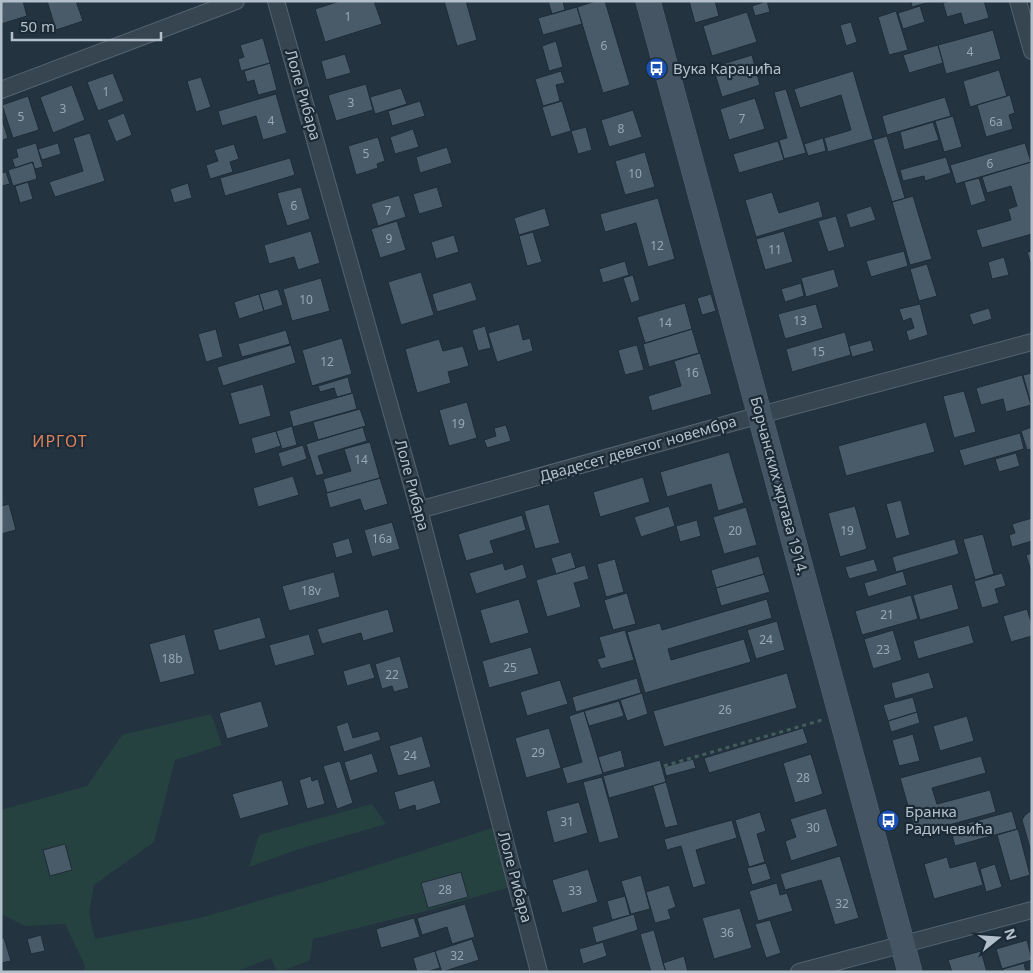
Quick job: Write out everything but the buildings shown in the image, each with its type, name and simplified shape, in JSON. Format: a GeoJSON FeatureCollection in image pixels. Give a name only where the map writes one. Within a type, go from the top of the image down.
{"type":"FeatureCollection","features":[{"type":"Feature","properties":{"kind":"street"},"geometry":{"type":"LineString","coordinates":[[1,90],[236,1]]}},
{"type":"Feature","properties":{"kind":"street","name":"Лоле Рибара"},"geometry":{"type":"LineString","coordinates":[[276,1],[419,510],[540,972]]}},
{"type":"Feature","properties":{"kind":"street","name":"Борчанских жртава 1914."},"geometry":{"type":"LineString","coordinates":[[648,1],[842,714],[910,972]]}},
{"type":"Feature","properties":{"kind":"street"},"geometry":{"type":"LineString","coordinates":[[1018,1],[1032,51]]}},
{"type":"Feature","properties":{"kind":"street","name":"Двадесет деветог новембра"},"geometry":{"type":"LineString","coordinates":[[419,510],[1032,342]]}},
{"type":"Feature","properties":{"kind":"street"},"geometry":{"type":"LineString","coordinates":[[800,972],[902,943],[1032,910]]}},
{"type":"Feature","properties":{"kind":"path"},"geometry":{"type":"LineString","coordinates":[[664,766],[842,714]]}},
{"type":"Feature","properties":{"kind":"green space"},"geometry":{"type":"Polygon","coordinates":[[[211,714],[222,745],[175,760],[154,842],[94,885],[89,913],[95,939],[200,918],[327,881],[502,825],[517,885],[426,911],[313,939],[310,960],[280,972],[277,972],[271,958],[235,972],[83,972],[85,966],[65,924],[25,926],[1,914],[1,810],[87,786],[122,735],[211,714]]]}},
{"type":"Feature","properties":{"kind":"green space"},"geometry":{"type":"Polygon","coordinates":[[[372,804],[386,824],[299,849],[249,867],[259,835],[372,804]]]}},
{"type":"Feature","properties":{"kind":"place","name":"Вука Караџића"},"geometry":{"type":"Point","coordinates":[657,69]}},
{"type":"Feature","properties":{"kind":"place","name":"Бранка Радичевића"},"geometry":{"type":"Point","coordinates":[889,821]}},
{"type":"Feature","properties":{"kind":"district","name":"ИРГОТ"},"geometry":{"type":"Point","coordinates":[60,441]}}]}
